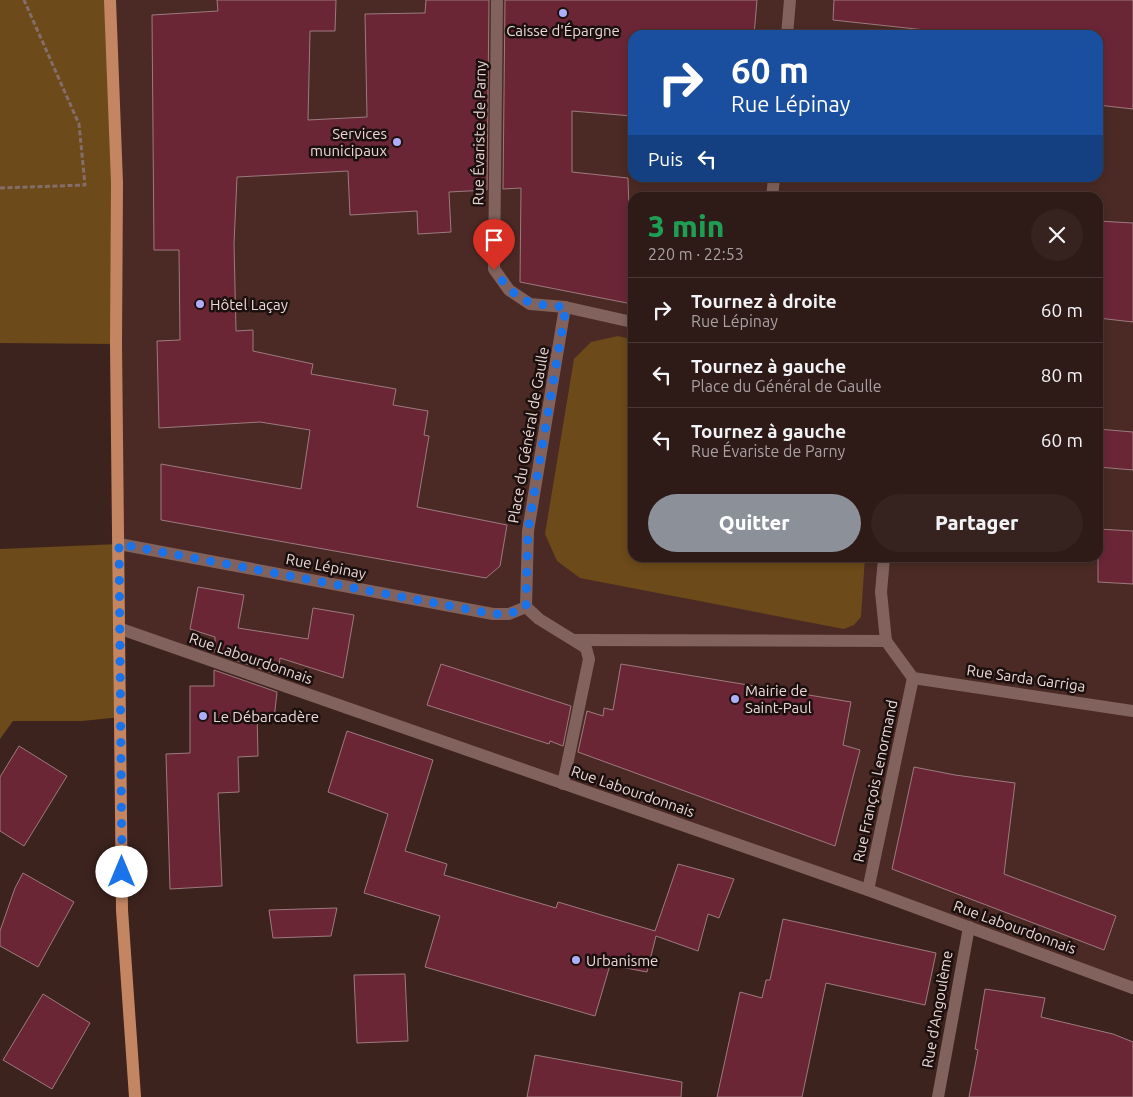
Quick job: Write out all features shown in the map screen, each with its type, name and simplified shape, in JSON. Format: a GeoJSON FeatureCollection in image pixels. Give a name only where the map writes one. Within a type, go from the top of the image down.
{"type":"FeatureCollection","features":[{"type":"Feature","properties":{"kind":"main road"},"geometry":{"type":"LineString","coordinates":[[110,0],[117,183],[116,344],[121,630],[122,910],[135,1097]]}},
{"type":"Feature","properties":{"kind":"street","name":"Rue Évariste de Parny"},"geometry":{"type":"LineString","coordinates":[[497,0],[494,270],[509,290],[530,304],[566,307]]}},
{"type":"Feature","properties":{"kind":"street"},"geometry":{"type":"LineString","coordinates":[[787,30],[790,0]]}},
{"type":"Feature","properties":{"kind":"street"},"geometry":{"type":"LineString","coordinates":[[566,307],[628,321]]}},
{"type":"Feature","properties":{"kind":"street","name":"Place du Général de Gaulle"},"geometry":{"type":"LineString","coordinates":[[526,607],[528,530],[566,307]]}},
{"type":"Feature","properties":{"kind":"street","name":"Rue Lépinay"},"geometry":{"type":"LineString","coordinates":[[119,544],[493,614],[509,614],[526,607]]}},
{"type":"Feature","properties":{"kind":"street"},"geometry":{"type":"LineString","coordinates":[[884,562],[881,592],[886,641],[913,678]]}},
{"type":"Feature","properties":{"kind":"street"},"geometry":{"type":"LineString","coordinates":[[526,607],[539,619],[586,648],[589,659],[563,784]]}},
{"type":"Feature","properties":{"kind":"street","name":"Rue Labourdonnais"},"geometry":{"type":"LineString","coordinates":[[121,630],[868,890],[1133,988]]}},
{"type":"Feature","properties":{"kind":"street"},"geometry":{"type":"LineString","coordinates":[[575,640],[886,641]]}},
{"type":"Feature","properties":{"kind":"street","name":"Rue Sarda Garriga"},"geometry":{"type":"LineString","coordinates":[[913,678],[1133,710]]}},
{"type":"Feature","properties":{"kind":"street","name":"Rue François Lenormand"},"geometry":{"type":"LineString","coordinates":[[868,890],[913,678]]}},
{"type":"Feature","properties":{"kind":"street","name":"Rue d'Angoulème"},"geometry":{"type":"LineString","coordinates":[[938,1097],[969,927]]}},
{"type":"Feature","properties":{"kind":"path"},"geometry":{"type":"LineString","coordinates":[[0,188],[85,185],[79,124],[24,0]]}},
{"type":"Feature","properties":{"kind":"shaded area"},"geometry":{"type":"Polygon","coordinates":[[[0,0],[110,0],[116,344],[0,343],[0,0]]]}},
{"type":"Feature","properties":{"kind":"shaded area"},"geometry":{"type":"Polygon","coordinates":[[[110,0],[1133,0],[1133,988],[121,629],[110,0]]]}},
{"type":"Feature","properties":{"kind":"shaded area"},"geometry":{"type":"Polygon","coordinates":[[[618,336],[628,338],[628,562],[865,562],[861,617],[854,625],[844,629],[580,578],[557,561],[545,534],[574,359],[591,342],[618,336]]]}},
{"type":"Feature","properties":{"kind":"shaded area"},"geometry":{"type":"Polygon","coordinates":[[[119,544],[121,717],[82,721],[13,721],[0,739],[0,549],[119,544]]]}},
{"type":"Feature","properties":{"kind":"building"},"geometry":{"type":"Polygon","coordinates":[[[217,0],[336,0],[335,31],[310,31],[308,120],[367,117],[365,14],[425,13],[426,0],[489,0],[487,190],[449,192],[451,232],[418,234],[417,211],[350,215],[348,171],[237,177],[234,244],[236,331],[253,330],[253,351],[313,364],[311,374],[396,389],[393,405],[428,411],[424,435],[429,436],[417,507],[507,525],[500,566],[486,578],[161,520],[161,464],[301,489],[310,430],[260,422],[159,428],[157,341],[180,340],[179,250],[154,250],[152,15],[218,11],[217,0]]]}},
{"type":"Feature","properties":{"kind":"building"},"geometry":{"type":"Polygon","coordinates":[[[505,0],[757,0],[754,30],[628,30],[628,116],[572,111],[572,172],[628,178],[628,303],[520,282],[521,188],[503,189],[505,0]]]}},
{"type":"Feature","properties":{"kind":"building"},"geometry":{"type":"Polygon","coordinates":[[[834,0],[1133,0],[1133,109],[1103,106],[1103,30],[925,30],[833,20],[834,0]]]}},
{"type":"Feature","properties":{"kind":"building"},"geometry":{"type":"Polygon","coordinates":[[[1103,221],[1133,223],[1133,322],[1103,319],[1103,221]]]}},
{"type":"Feature","properties":{"kind":"building"},"geometry":{"type":"Polygon","coordinates":[[[1103,429],[1133,432],[1133,470],[1103,467],[1103,429]]]}},
{"type":"Feature","properties":{"kind":"building"},"geometry":{"type":"Polygon","coordinates":[[[1103,529],[1133,531],[1133,584],[1098,582],[1098,562],[1103,562],[1103,529]]]}},
{"type":"Feature","properties":{"kind":"building"},"geometry":{"type":"Polygon","coordinates":[[[198,587],[244,595],[238,628],[308,639],[313,608],[354,615],[343,678],[280,658],[278,675],[215,653],[215,637],[190,629],[198,587]]]}},
{"type":"Feature","properties":{"kind":"building"},"geometry":{"type":"Polygon","coordinates":[[[441,664],[571,706],[563,746],[550,741],[549,744],[427,705],[441,664]]]}},
{"type":"Feature","properties":{"kind":"building"},"geometry":{"type":"Polygon","coordinates":[[[621,664],[851,702],[843,745],[860,750],[835,846],[578,752],[587,711],[603,716],[604,708],[613,710],[621,664]]]}},
{"type":"Feature","properties":{"kind":"building"},"geometry":{"type":"Polygon","coordinates":[[[214,670],[277,692],[274,720],[257,713],[258,756],[238,757],[239,792],[218,793],[222,886],[170,889],[166,754],[190,753],[190,686],[214,686],[214,670]]]}},
{"type":"Feature","properties":{"kind":"building"},"geometry":{"type":"Polygon","coordinates":[[[347,731],[433,760],[405,851],[447,864],[444,875],[556,908],[558,902],[655,931],[678,864],[734,879],[719,918],[708,914],[698,951],[656,936],[647,972],[610,965],[595,1016],[425,967],[440,916],[364,893],[388,814],[328,792],[347,731]]]}},
{"type":"Feature","properties":{"kind":"building"},"geometry":{"type":"Polygon","coordinates":[[[19,746],[67,776],[24,846],[0,831],[0,777],[19,746]]]}},
{"type":"Feature","properties":{"kind":"building"},"geometry":{"type":"Polygon","coordinates":[[[914,767],[1015,783],[1004,874],[1116,916],[1104,950],[892,869],[914,767]]]}},
{"type":"Feature","properties":{"kind":"building"},"geometry":{"type":"Polygon","coordinates":[[[23,873],[74,902],[38,967],[0,946],[0,931],[15,888],[23,873]]]}},
{"type":"Feature","properties":{"kind":"building"},"geometry":{"type":"Polygon","coordinates":[[[337,908],[331,936],[273,938],[269,910],[337,908]]]}},
{"type":"Feature","properties":{"kind":"building"},"geometry":{"type":"Polygon","coordinates":[[[783,919],[936,953],[925,1005],[826,983],[802,1097],[717,1097],[740,992],[762,998],[766,980],[770,980],[783,919]]]}},
{"type":"Feature","properties":{"kind":"building"},"geometry":{"type":"Polygon","coordinates":[[[405,974],[408,1041],[357,1043],[354,975],[405,974]]]}},
{"type":"Feature","properties":{"kind":"building"},"geometry":{"type":"Polygon","coordinates":[[[985,989],[1045,998],[1041,1017],[1113,1034],[1133,1042],[1133,1097],[969,1097],[978,1050],[975,1049],[985,989]]]}},
{"type":"Feature","properties":{"kind":"building"},"geometry":{"type":"Polygon","coordinates":[[[43,994],[90,1023],[52,1089],[3,1060],[43,994]]]}},
{"type":"Feature","properties":{"kind":"building"},"geometry":{"type":"Polygon","coordinates":[[[535,1055],[682,1082],[681,1097],[527,1097],[535,1055]]]}},
{"type":"Feature","properties":{"kind":"place","name":"Caisse d'Épargne"},"geometry":{"type":"Point","coordinates":[563,13]}},
{"type":"Feature","properties":{"kind":"place","name":"Services municipaux"},"geometry":{"type":"Point","coordinates":[397,142]}},
{"type":"Feature","properties":{"kind":"place","name":"Hôtel Laçay"},"geometry":{"type":"Point","coordinates":[200,304]}},
{"type":"Feature","properties":{"kind":"place","name":"Mairie de Saint-Paul"},"geometry":{"type":"Point","coordinates":[735,699]}},
{"type":"Feature","properties":{"kind":"place","name":"Le Débarcadère"},"geometry":{"type":"Point","coordinates":[203,716]}},
{"type":"Feature","properties":{"kind":"place","name":"Urbanisme"},"geometry":{"type":"Point","coordinates":[576,960]}},
{"type":"Feature","properties":{"kind":"route"},"geometry":{"type":"LineString","coordinates":[[122,872],[119,544],[493,614],[509,614],[526,607],[528,530],[566,307],[530,304],[509,290],[494,270]]}}]}
